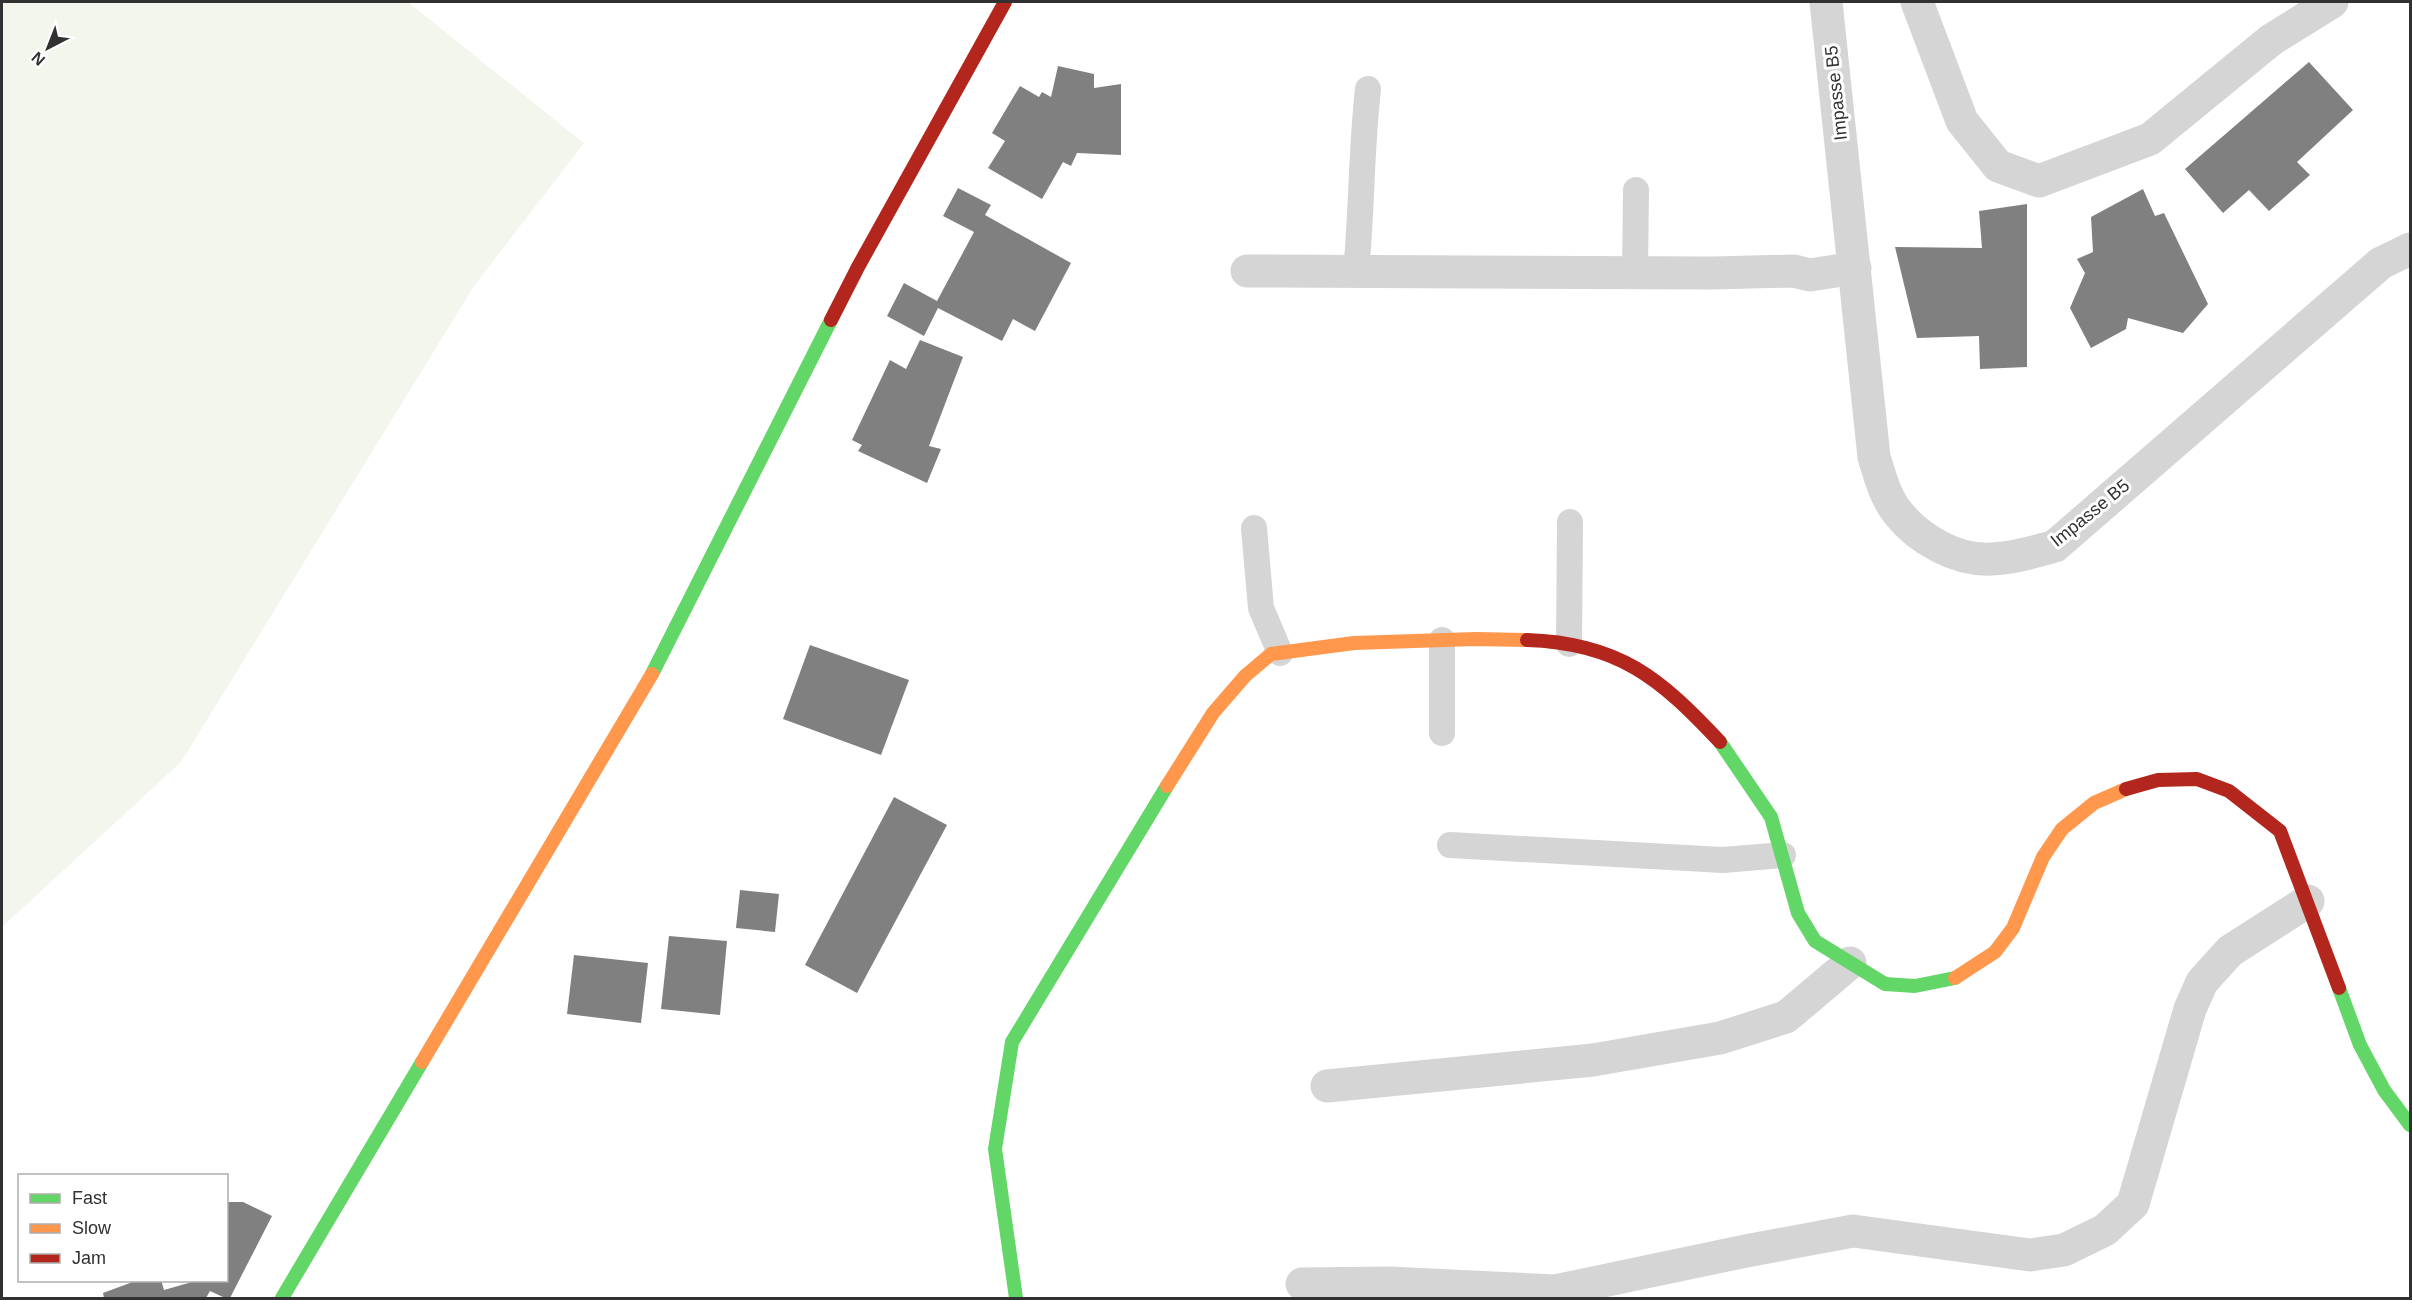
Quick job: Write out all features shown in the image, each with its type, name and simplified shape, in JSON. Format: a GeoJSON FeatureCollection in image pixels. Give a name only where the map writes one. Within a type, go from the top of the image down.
{"type":"FeatureCollection","features":[{"type":"Feature","properties":{"kind":"street"},"geometry":{"type":"LineString","coordinates":[[282,1299],[659,662],[858,267],[1005,2]]}},
{"type":"Feature","properties":{"kind":"street","name":"Impasse B5"},"geometry":{"type":"LineString","coordinates":[[1826,2],[1874,457],[1883,486],[1897,512],[1928,541],[1955,553],[1988,560],[2023,555],[2055,546],[2381,263],[2410,249]]}},
{"type":"Feature","properties":{"kind":"street"},"geometry":{"type":"LineString","coordinates":[[1917,2],[1962,122],[1998,166],[2038,181],[2151,139],[2271,40],[2332,2]]}},
{"type":"Feature","properties":{"kind":"street"},"geometry":{"type":"LineString","coordinates":[[1247,271],[1794,272],[1810,275],[1855,268]]}},
{"type":"Feature","properties":{"kind":"street"},"geometry":{"type":"LineString","coordinates":[[1016,1299],[995,1149],[1012,1042],[1213,713],[1245,676],[1270,654],[1354,643],[1442,640],[1551,641],[1596,649],[1630,664],[1665,688],[1688,708],[1724,746],[1771,818],[1798,913],[1815,941],[1885,984],[1915,986],[1955,978],[1995,952],[2013,928],[2043,857],[2062,829],[2094,803],[2117,790],[2158,780],[2197,779],[2229,791],[2255,809],[2280,831],[2360,1045],[2384,1090],[2410,1125]]}},
{"type":"Feature","properties":{"kind":"street"},"geometry":{"type":"LineString","coordinates":[[1302,1284],[1389,1283],[1555,1291],[1852,1231],[2030,1255],[2064,1250],[2105,1230],[2133,1204],[2190,1009],[2202,982],[2230,951],[2308,901]]}},
{"type":"Feature","properties":{"kind":"street"},"geometry":{"type":"LineString","coordinates":[[1327,1086],[1593,1060],[1720,1038],[1786,1017],[1850,963]]}},
{"type":"Feature","properties":{"kind":"lane"},"geometry":{"type":"LineString","coordinates":[[1356,272],[1360,233],[1363,134],[1368,89]]}},
{"type":"Feature","properties":{"kind":"lane"},"geometry":{"type":"LineString","coordinates":[[1635,273],[1636,190]]}},
{"type":"Feature","properties":{"kind":"lane"},"geometry":{"type":"LineString","coordinates":[[1569,644],[1570,522]]}},
{"type":"Feature","properties":{"kind":"lane"},"geometry":{"type":"LineString","coordinates":[[1254,528],[1261,608],[1280,653]]}},
{"type":"Feature","properties":{"kind":"lane"},"geometry":{"type":"LineString","coordinates":[[1442,640],[1442,732]]}},
{"type":"Feature","properties":{"kind":"lane"},"geometry":{"type":"LineString","coordinates":[[1450,845],[1723,860],[1783,855]]}},
{"type":"Feature","properties":{"kind":"shaded area"},"geometry":{"type":"Polygon","coordinates":[[[2,2],[408,2],[584,143],[474,286],[181,762],[2,927],[2,2]]]}},
{"type":"Feature","properties":{"kind":"building"},"geometry":{"type":"Polygon","coordinates":[[[2309,62],[2353,110],[2297,162],[2310,175],[2269,211],[2249,190],[2223,213],[2185,169],[2309,62]]]}},
{"type":"Feature","properties":{"kind":"building"},"geometry":{"type":"Polygon","coordinates":[[[1058,66],[1094,74],[1094,88],[1121,84],[1121,155],[1077,153],[1071,166],[1063,162],[1042,199],[988,168],[1005,141],[992,133],[1020,86],[1039,97],[1042,92],[1051,97],[1058,66]]]}},
{"type":"Feature","properties":{"kind":"building"},"geometry":{"type":"Polygon","coordinates":[[[958,188],[991,205],[985,215],[1071,263],[1035,331],[1013,319],[1002,341],[938,308],[924,336],[887,316],[904,283],[937,301],[974,232],[943,216],[958,188]]]}},
{"type":"Feature","properties":{"kind":"building"},"geometry":{"type":"Polygon","coordinates":[[[2143,189],[2155,216],[2164,213],[2208,304],[2183,333],[2128,318],[2126,329],[2091,348],[2070,308],[2085,273],[2077,259],[2093,252],[2091,217],[2143,189]]]}},
{"type":"Feature","properties":{"kind":"building"},"geometry":{"type":"Polygon","coordinates":[[[2027,204],[2027,367],[1980,369],[1979,336],[1917,338],[1895,247],[1982,248],[1979,211],[2027,204]]]}},
{"type":"Feature","properties":{"kind":"building"},"geometry":{"type":"Polygon","coordinates":[[[920,340],[963,357],[929,446],[941,449],[927,483],[858,451],[862,445],[852,440],[890,360],[906,369],[920,340]]]}},
{"type":"Feature","properties":{"kind":"building"},"geometry":{"type":"Polygon","coordinates":[[[810,645],[909,680],[881,755],[783,719],[810,645]]]}},
{"type":"Feature","properties":{"kind":"building"},"geometry":{"type":"Polygon","coordinates":[[[894,797],[947,825],[857,993],[805,965],[894,797]]]}},
{"type":"Feature","properties":{"kind":"building"},"geometry":{"type":"Polygon","coordinates":[[[740,890],[779,894],[775,932],[736,928],[740,890]]]}},
{"type":"Feature","properties":{"kind":"building"},"geometry":{"type":"Polygon","coordinates":[[[669,936],[727,941],[720,1015],[661,1009],[669,936]]]}},
{"type":"Feature","properties":{"kind":"building"},"geometry":{"type":"Polygon","coordinates":[[[574,955],[648,963],[641,1023],[567,1014],[574,955]]]}},
{"type":"Feature","properties":{"kind":"building"},"geometry":{"type":"Polygon","coordinates":[[[228,1202],[243,1202],[272,1216],[230,1298],[210,1291],[206,1298],[104,1298],[103,1293],[133,1282],[162,1282],[164,1290],[192,1282],[228,1282],[228,1202]]]}},
{"type":"Feature","properties":{"kind":"traffic: fast"},"geometry":{"type":"LineString","coordinates":[[652,674],[831,320]]}},
{"type":"Feature","properties":{"kind":"traffic: fast"},"geometry":{"type":"LineString","coordinates":[[1720,742],[1771,817],[1798,913],[1815,941],[1885,984],[1915,986],[1955,978]]}},
{"type":"Feature","properties":{"kind":"traffic: fast"},"geometry":{"type":"LineString","coordinates":[[1016,1298],[995,1149],[1012,1042],[1167,786]]}},
{"type":"Feature","properties":{"kind":"traffic: fast"},"geometry":{"type":"LineString","coordinates":[[2339,988],[2360,1045],[2384,1090],[2410,1125]]}},
{"type":"Feature","properties":{"kind":"traffic: fast"},"geometry":{"type":"LineString","coordinates":[[282,1298],[422,1062]]}},
{"type":"Feature","properties":{"kind":"traffic: slow"},"geometry":{"type":"LineString","coordinates":[[1167,786],[1213,713],[1245,676],[1271,654],[1354,643],[1475,639],[1527,640]]}},
{"type":"Feature","properties":{"kind":"traffic: slow"},"geometry":{"type":"LineString","coordinates":[[422,1062],[652,674]]}},
{"type":"Feature","properties":{"kind":"traffic: slow"},"geometry":{"type":"LineString","coordinates":[[1955,978],[1995,952],[2013,928],[2043,857],[2062,829],[2094,803],[2126,789]]}},
{"type":"Feature","properties":{"kind":"traffic: jam"},"geometry":{"type":"LineString","coordinates":[[831,320],[1005,2]]}},
{"type":"Feature","properties":{"kind":"traffic: jam"},"geometry":{"type":"LineString","coordinates":[[1527,640],[1588,648],[1636,668],[1677,699],[1720,742]]}},
{"type":"Feature","properties":{"kind":"traffic: jam"},"geometry":{"type":"LineString","coordinates":[[2126,789],[2158,780],[2197,779],[2229,791],[2280,831],[2339,988]]}}]}
